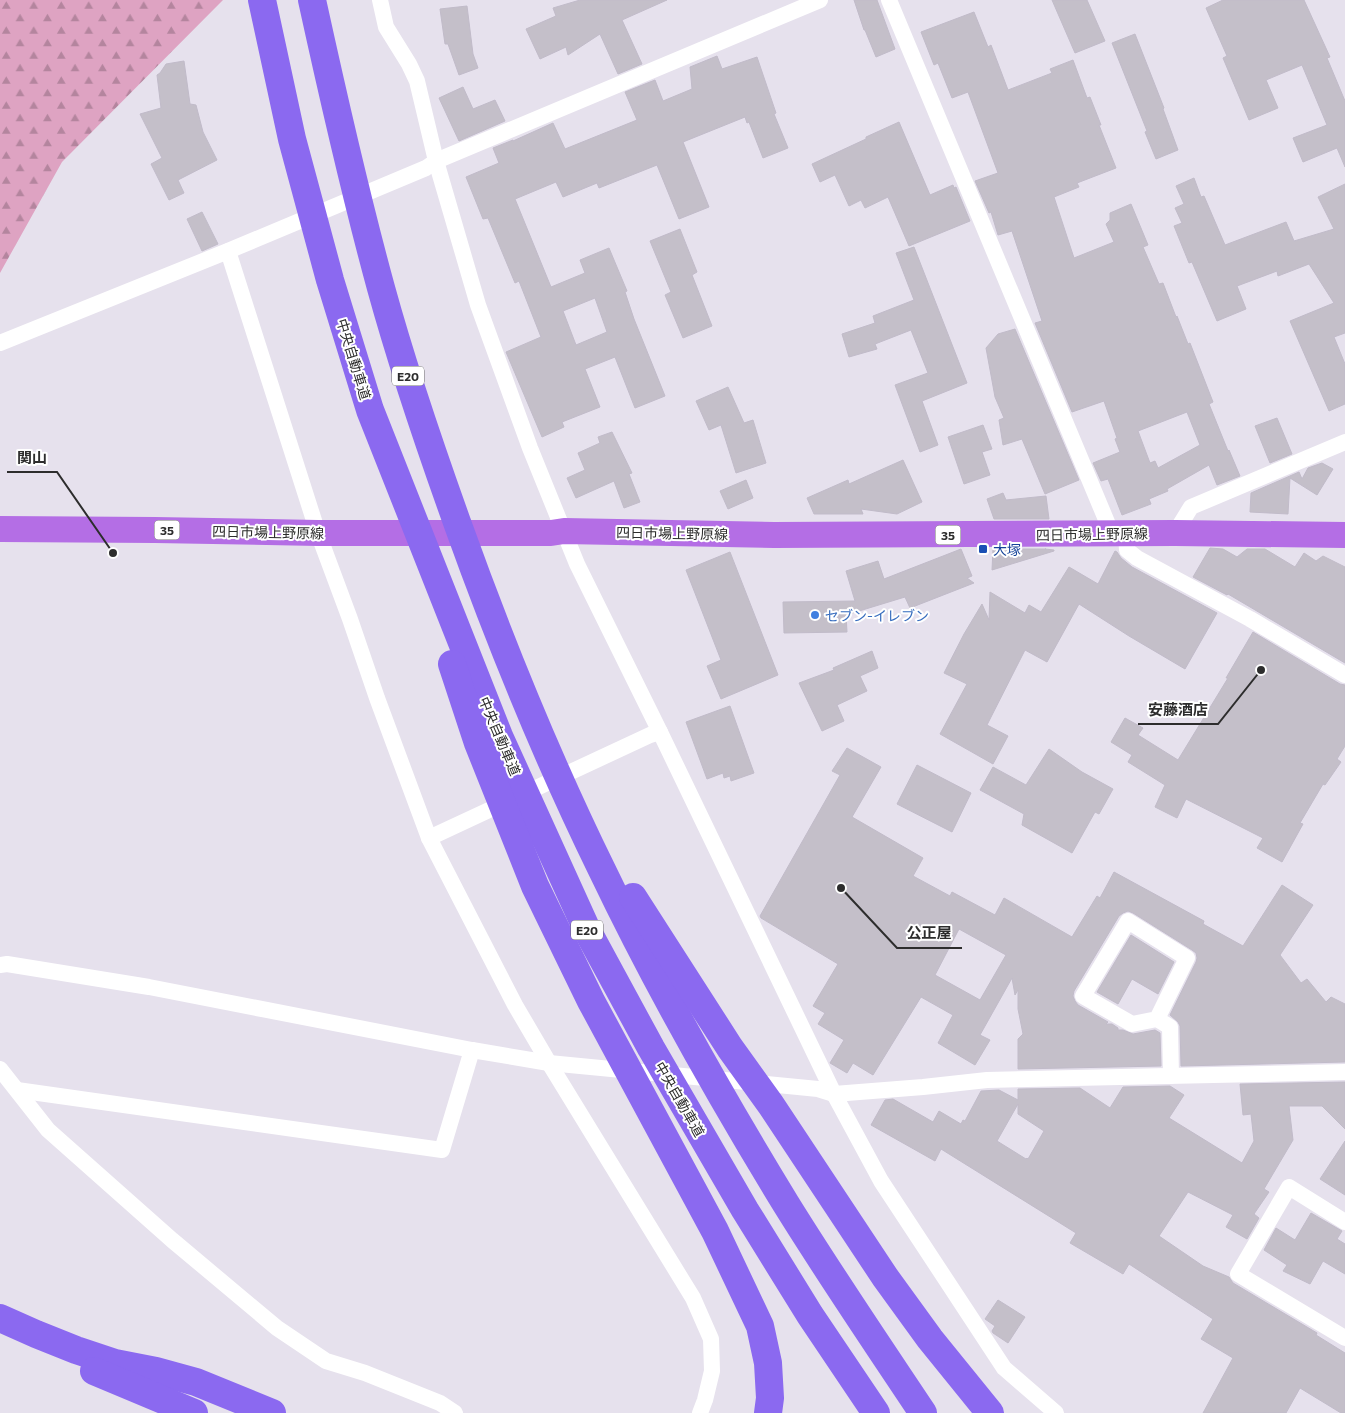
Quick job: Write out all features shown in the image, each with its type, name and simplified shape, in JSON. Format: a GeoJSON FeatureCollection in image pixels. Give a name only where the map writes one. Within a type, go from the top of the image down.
{"type":"FeatureCollection","features":[{"type":"Feature","properties":{"kind":"highway","name":"中央自動車道"},"geometry":{"type":"LineString","coordinates":[[262,0],[292,139],[330,280],[370,410],[499,736],[588,932],[651,1048],[745,1210],[820,1329],[876,1413]]}},
{"type":"Feature","properties":{"kind":"highway","name":"E20"},"geometry":{"type":"LineString","coordinates":[[312,0],[344,142],[379,282],[429,447],[488,608],[543,740],[602,870],[668,998],[725,1102],[787,1206],[923,1413]]}},
{"type":"Feature","properties":{"kind":"highway"},"geometry":{"type":"LineString","coordinates":[[370,410],[478,743],[535,886],[591,1002],[716,1231],[760,1326],[768,1363],[770,1398],[768,1413]]}},
{"type":"Feature","properties":{"kind":"highway"},"geometry":{"type":"LineString","coordinates":[[543,740],[636,901],[730,1048],[772,1105],[870,1254],[930,1339],[990,1413]]}},
{"type":"Feature","properties":{"kind":"highway"},"geometry":{"type":"LineString","coordinates":[[0,1318],[76,1350],[115,1363],[156,1371],[196,1382],[272,1413]]}},
{"type":"Feature","properties":{"kind":"highway"},"geometry":{"type":"LineString","coordinates":[[0,1329],[194,1413]]}},
{"type":"Feature","properties":{"kind":"main road","name":"四日市場上野原線"},"geometry":{"type":"LineString","coordinates":[[0,528],[326,533],[557,532],[774,535],[1175,533],[1345,535]]}},
{"type":"Feature","properties":{"kind":"street"},"geometry":{"type":"LineString","coordinates":[[380,0],[386,27],[418,81],[431,165],[478,305],[530,448],[557,532],[577,564],[655,733],[826,1091],[881,1181],[1004,1368],[1056,1413]]}},
{"type":"Feature","properties":{"kind":"street"},"geometry":{"type":"LineString","coordinates":[[0,343],[228,251],[820,0]]}},
{"type":"Feature","properties":{"kind":"street"},"geometry":{"type":"LineString","coordinates":[[889,0],[1127,550],[1137,558],[1250,619],[1345,675]]}},
{"type":"Feature","properties":{"kind":"street"},"geometry":{"type":"LineString","coordinates":[[228,251],[326,533],[350,618],[380,707],[429,838],[515,1005],[549,1064],[693,1298],[711,1339],[712,1371],[700,1413]]}},
{"type":"Feature","properties":{"kind":"street"},"geometry":{"type":"LineString","coordinates":[[1175,533],[1191,507],[1345,442]]}},
{"type":"Feature","properties":{"kind":"street"},"geometry":{"type":"LineString","coordinates":[[429,838],[655,733]]}},
{"type":"Feature","properties":{"kind":"street"},"geometry":{"type":"LineString","coordinates":[[1157,1019],[1187,958],[1128,921],[1083,996],[1132,1024],[1157,1019],[1170,1027],[1172,1076]]}},
{"type":"Feature","properties":{"kind":"street"},"geometry":{"type":"LineString","coordinates":[[0,965],[7,964],[149,987],[549,1064],[826,1091],[922,1087],[987,1080],[1345,1072]]}},
{"type":"Feature","properties":{"kind":"street"},"geometry":{"type":"LineString","coordinates":[[16,1090],[442,1150],[472,1050]]}},
{"type":"Feature","properties":{"kind":"street"},"geometry":{"type":"LineString","coordinates":[[0,1069],[48,1130],[172,1240],[277,1328],[326,1361],[365,1373],[440,1402],[455,1413]]}},
{"type":"Feature","properties":{"kind":"street"},"geometry":{"type":"LineString","coordinates":[[1345,1222],[1289,1187],[1238,1274],[1345,1338]]}},
{"type":"Feature","properties":{"kind":"green space"},"geometry":{"type":"Polygon","coordinates":[[[0,0],[223,0],[62,162],[0,273],[0,0]]]}},
{"type":"Feature","properties":{"kind":"building"},"geometry":{"type":"Polygon","coordinates":[[[580,0],[667,0],[622,20],[642,64],[618,74],[600,34],[568,55],[566,47],[540,59],[526,29],[556,16],[553,8],[580,0]]]}},
{"type":"Feature","properties":{"kind":"building"},"geometry":{"type":"Polygon","coordinates":[[[854,0],[877,0],[895,49],[876,57],[854,0]]]}},
{"type":"Feature","properties":{"kind":"building"},"geometry":{"type":"Polygon","coordinates":[[[1052,0],[1087,0],[1105,41],[1075,53],[1052,0]]]}},
{"type":"Feature","properties":{"kind":"building"},"geometry":{"type":"Polygon","coordinates":[[[1223,0],[1304,0],[1330,57],[1327,58],[1345,101],[1345,167],[1337,148],[1303,162],[1293,138],[1327,125],[1302,65],[1266,80],[1278,108],[1249,120],[1223,58],[1227,56],[1206,8],[1223,0]]]}},
{"type":"Feature","properties":{"kind":"building"},"geometry":{"type":"Polygon","coordinates":[[[467,6],[473,54],[478,68],[459,75],[448,44],[445,44],[440,9],[467,6]]]}},
{"type":"Feature","properties":{"kind":"building"},"geometry":{"type":"Polygon","coordinates":[[[974,12],[988,47],[991,45],[1008,90],[1052,73],[1050,69],[1073,60],[1087,98],[1090,97],[1116,168],[1077,183],[1079,187],[1054,197],[1074,258],[1114,242],[1106,224],[1110,220],[1110,213],[1131,204],[1148,245],[1143,247],[1159,284],[1163,283],[1188,344],[1190,343],[1213,402],[1209,404],[1240,476],[1217,485],[1209,465],[1167,489],[1168,491],[1149,499],[1151,504],[1122,515],[1108,479],[1101,481],[1093,463],[1120,452],[1104,401],[1072,412],[1035,323],[1042,321],[1012,231],[998,235],[991,212],[989,213],[975,181],[998,173],[968,92],[952,98],[938,63],[934,65],[921,32],[974,12]],[[1187,412],[1138,431],[1150,463],[1155,461],[1158,468],[1200,445],[1187,412]]]}},
{"type":"Feature","properties":{"kind":"building"},"geometry":{"type":"Polygon","coordinates":[[[1135,34],[1178,150],[1156,159],[1145,132],[1147,131],[1112,43],[1135,34]]]}},
{"type":"Feature","properties":{"kind":"building"},"geometry":{"type":"Polygon","coordinates":[[[717,56],[722,69],[757,57],[776,113],[774,114],[788,148],[763,158],[749,122],[747,123],[745,117],[683,142],[709,207],[679,219],[657,165],[599,188],[597,183],[563,197],[556,182],[515,199],[551,287],[585,273],[580,260],[609,248],[627,291],[625,292],[634,319],[665,396],[635,408],[615,357],[585,369],[600,407],[562,422],[564,427],[542,437],[506,352],[541,337],[519,281],[515,283],[488,218],[483,219],[466,177],[499,163],[493,148],[553,123],[565,149],[637,120],[625,92],[655,80],[663,101],[692,89],[690,67],[717,56]],[[595,298],[563,311],[576,345],[607,332],[595,298]]]}},
{"type":"Feature","properties":{"kind":"building"},"geometry":{"type":"Polygon","coordinates":[[[184,61],[190,104],[196,105],[203,132],[217,160],[178,180],[184,193],[169,200],[151,164],[162,158],[140,114],[161,108],[157,75],[166,64],[184,61]]]}},
{"type":"Feature","properties":{"kind":"building"},"geometry":{"type":"Polygon","coordinates":[[[463,87],[473,109],[495,100],[505,121],[459,141],[439,98],[463,87]]]}},
{"type":"Feature","properties":{"kind":"building"},"geometry":{"type":"Polygon","coordinates":[[[899,122],[930,195],[953,185],[954,188],[956,187],[970,221],[909,246],[888,197],[865,208],[861,200],[849,206],[835,175],[820,182],[812,164],[899,122]]]}},
{"type":"Feature","properties":{"kind":"building"},"geometry":{"type":"Polygon","coordinates":[[[1194,178],[1201,197],[1204,196],[1225,245],[1286,222],[1294,241],[1334,229],[1318,197],[1345,184],[1345,333],[1334,337],[1345,364],[1345,404],[1329,411],[1290,321],[1334,303],[1309,264],[1278,276],[1277,271],[1237,286],[1246,309],[1217,321],[1192,262],[1189,263],[1174,226],[1182,223],[1175,208],[1184,204],[1176,186],[1194,178]]]}},
{"type":"Feature","properties":{"kind":"building"},"geometry":{"type":"Polygon","coordinates":[[[202,212],[218,244],[202,251],[187,219],[202,212]]]}},
{"type":"Feature","properties":{"kind":"building"},"geometry":{"type":"Polygon","coordinates":[[[680,229],[697,272],[692,275],[712,326],[683,338],[665,295],[671,292],[650,241],[680,229]]]}},
{"type":"Feature","properties":{"kind":"building"},"geometry":{"type":"Polygon","coordinates":[[[914,247],[967,383],[922,401],[938,445],[920,452],[895,385],[928,373],[911,330],[875,344],[877,349],[849,357],[842,334],[875,323],[873,316],[914,300],[896,253],[914,247]]]}},
{"type":"Feature","properties":{"kind":"building"},"geometry":{"type":"Polygon","coordinates":[[[1015,329],[1079,480],[1045,494],[1022,439],[1003,445],[999,420],[1004,418],[995,397],[986,348],[998,334],[1015,329]]]}},
{"type":"Feature","properties":{"kind":"building"},"geometry":{"type":"Polygon","coordinates":[[[728,387],[744,423],[753,420],[766,463],[736,473],[721,425],[709,430],[696,401],[728,387]]]}},
{"type":"Feature","properties":{"kind":"building"},"geometry":{"type":"Polygon","coordinates":[[[1277,418],[1292,454],[1270,463],[1255,426],[1277,418]]]}},
{"type":"Feature","properties":{"kind":"building"},"geometry":{"type":"Polygon","coordinates":[[[983,425],[992,449],[982,452],[990,475],[964,484],[948,437],[983,425]]]}},
{"type":"Feature","properties":{"kind":"building"},"geometry":{"type":"Polygon","coordinates":[[[612,432],[632,473],[629,474],[640,502],[624,508],[614,481],[576,498],[567,478],[585,470],[578,453],[600,443],[598,437],[612,432]]]}},
{"type":"Feature","properties":{"kind":"building"},"geometry":{"type":"Polygon","coordinates":[[[903,460],[922,502],[897,514],[861,509],[863,514],[814,514],[807,498],[848,480],[849,484],[903,460]]]}},
{"type":"Feature","properties":{"kind":"building"},"geometry":{"type":"Polygon","coordinates":[[[1322,463],[1333,469],[1317,495],[1290,478],[1288,514],[1250,512],[1251,493],[1299,472],[1302,479],[1308,468],[1322,463]]]}},
{"type":"Feature","properties":{"kind":"building"},"geometry":{"type":"Polygon","coordinates":[[[746,480],[753,498],[728,509],[720,491],[746,480]]]}},
{"type":"Feature","properties":{"kind":"building"},"geometry":{"type":"Polygon","coordinates":[[[1003,493],[1006,500],[1046,496],[1049,519],[994,519],[987,499],[1003,493]]]}},
{"type":"Feature","properties":{"kind":"building"},"geometry":{"type":"Polygon","coordinates":[[[1210,548],[1223,549],[1237,557],[1247,549],[1265,549],[1295,567],[1304,553],[1316,561],[1323,556],[1345,567],[1345,663],[1228,594],[1193,577],[1210,548]]]}},
{"type":"Feature","properties":{"kind":"building"},"geometry":{"type":"Polygon","coordinates":[[[961,549],[972,576],[967,578],[974,583],[910,608],[905,597],[846,615],[847,632],[784,633],[783,602],[855,601],[846,571],[878,561],[884,579],[961,549]]]}},
{"type":"Feature","properties":{"kind":"building"},"geometry":{"type":"Polygon","coordinates":[[[993,549],[1045,549],[1054,551],[992,570],[993,549]]]}},
{"type":"Feature","properties":{"kind":"building"},"geometry":{"type":"Polygon","coordinates":[[[1115,551],[1132,567],[1217,613],[1185,669],[1079,604],[1047,662],[1025,650],[987,725],[1008,736],[993,764],[940,734],[967,684],[944,673],[982,604],[989,620],[990,592],[1025,613],[1029,605],[1041,612],[1069,567],[1098,584],[1115,551]]]}},
{"type":"Feature","properties":{"kind":"building"},"geometry":{"type":"Polygon","coordinates":[[[730,552],[778,675],[721,699],[707,666],[721,660],[686,570],[730,552]]]}},
{"type":"Feature","properties":{"kind":"building"},"geometry":{"type":"Polygon","coordinates":[[[1253,632],[1340,684],[1345,685],[1345,746],[1337,759],[1341,762],[1325,785],[1323,784],[1300,823],[1303,824],[1282,862],[1257,848],[1263,838],[1186,799],[1177,818],[1155,807],[1165,785],[1128,762],[1132,755],[1111,742],[1125,718],[1143,728],[1138,735],[1178,760],[1228,678],[1226,678],[1253,632]]]}},
{"type":"Feature","properties":{"kind":"building"},"geometry":{"type":"Polygon","coordinates":[[[872,651],[878,668],[860,676],[867,691],[837,705],[844,721],[822,731],[799,683],[834,670],[833,668],[872,651]]]}},
{"type":"Feature","properties":{"kind":"building"},"geometry":{"type":"Polygon","coordinates":[[[730,706],[754,773],[731,781],[730,776],[724,778],[723,773],[707,779],[686,722],[730,706]]]}},
{"type":"Feature","properties":{"kind":"building"},"geometry":{"type":"Polygon","coordinates":[[[847,748],[881,767],[852,817],[923,858],[913,876],[950,896],[952,892],[995,915],[1004,898],[1072,937],[1097,896],[1100,898],[1114,872],[1204,921],[1203,924],[1243,946],[1282,885],[1313,905],[1280,955],[1301,983],[1307,979],[1326,1002],[1331,997],[1345,1004],[1345,1062],[1181,1066],[1180,1026],[1170,1015],[1196,962],[1196,953],[1128,911],[1119,916],[1074,991],[1073,996],[1078,1005],[1108,1022],[1106,1024],[1112,1024],[1118,1030],[1133,1034],[1155,1030],[1160,1033],[1161,1066],[1018,1069],[1018,1039],[1023,1034],[1018,1009],[1018,990],[1015,995],[1012,978],[980,1035],[990,1040],[975,1065],[938,1043],[953,1015],[921,997],[873,1075],[853,1063],[847,1073],[830,1063],[844,1040],[818,1024],[825,1013],[813,1006],[838,964],[760,916],[840,775],[832,771],[847,748]],[[959,929],[935,975],[980,1000],[1006,955],[959,929]]]}},
{"type":"Feature","properties":{"kind":"building"},"geometry":{"type":"Polygon","coordinates":[[[1049,749],[1082,772],[1113,789],[1099,814],[1095,812],[1072,853],[1022,825],[1024,814],[980,790],[993,767],[1026,785],[1049,749]]]}},
{"type":"Feature","properties":{"kind":"building"},"geometry":{"type":"Polygon","coordinates":[[[917,765],[971,793],[952,832],[897,804],[917,765]]]}},
{"type":"Feature","properties":{"kind":"building"},"geometry":{"type":"Polygon","coordinates":[[[1131,935],[1174,962],[1158,994],[1132,979],[1118,1004],[1097,992],[1131,935]]]}},
{"type":"Feature","properties":{"kind":"building"},"geometry":{"type":"Polygon","coordinates":[[[1345,1082],[1345,1129],[1322,1106],[1289,1106],[1293,1140],[1264,1189],[1269,1192],[1254,1214],[1259,1218],[1247,1239],[1226,1227],[1233,1215],[1188,1192],[1159,1236],[1203,1266],[1229,1277],[1233,1283],[1317,1333],[1316,1335],[1345,1353],[1345,1413],[1341,1413],[1300,1388],[1286,1413],[1203,1413],[1233,1358],[1201,1339],[1213,1319],[1129,1264],[1123,1274],[1070,1243],[1076,1233],[941,1149],[935,1161],[871,1125],[885,1100],[893,1099],[933,1122],[939,1111],[961,1124],[963,1120],[965,1121],[981,1091],[999,1090],[1018,1100],[1018,1089],[1080,1088],[1110,1108],[1123,1087],[1170,1086],[1184,1095],[1169,1118],[1242,1163],[1254,1141],[1251,1114],[1243,1115],[1240,1084],[1345,1082]],[[1018,1104],[997,1141],[1028,1159],[1044,1131],[1018,1114],[1018,1104]]]}},
{"type":"Feature","properties":{"kind":"building"},"geometry":{"type":"Polygon","coordinates":[[[1345,1141],[1345,1195],[1320,1179],[1345,1141]]]}},
{"type":"Feature","properties":{"kind":"building"},"geometry":{"type":"Polygon","coordinates":[[[1311,1213],[1342,1231],[1337,1239],[1345,1244],[1345,1274],[1323,1261],[1310,1284],[1283,1271],[1287,1265],[1264,1250],[1276,1228],[1295,1240],[1311,1213]]]}},
{"type":"Feature","properties":{"kind":"building"},"geometry":{"type":"Polygon","coordinates":[[[998,1300],[1025,1317],[1008,1343],[993,1333],[992,1331],[995,1326],[985,1319],[998,1300]]]}},
{"type":"Feature","properties":{"kind":"place","name":"大塚"},"geometry":{"type":"Point","coordinates":[983,549]}},
{"type":"Feature","properties":{"kind":"place","name":"関山"},"geometry":{"type":"Point","coordinates":[113,553]}},
{"type":"Feature","properties":{"kind":"place","name":"セブン-イレブン"},"geometry":{"type":"Point","coordinates":[815,615]}},
{"type":"Feature","properties":{"kind":"place","name":"安藤酒店"},"geometry":{"type":"Point","coordinates":[1261,670]}},
{"type":"Feature","properties":{"kind":"place","name":"公正屋"},"geometry":{"type":"Point","coordinates":[841,888]}}]}
